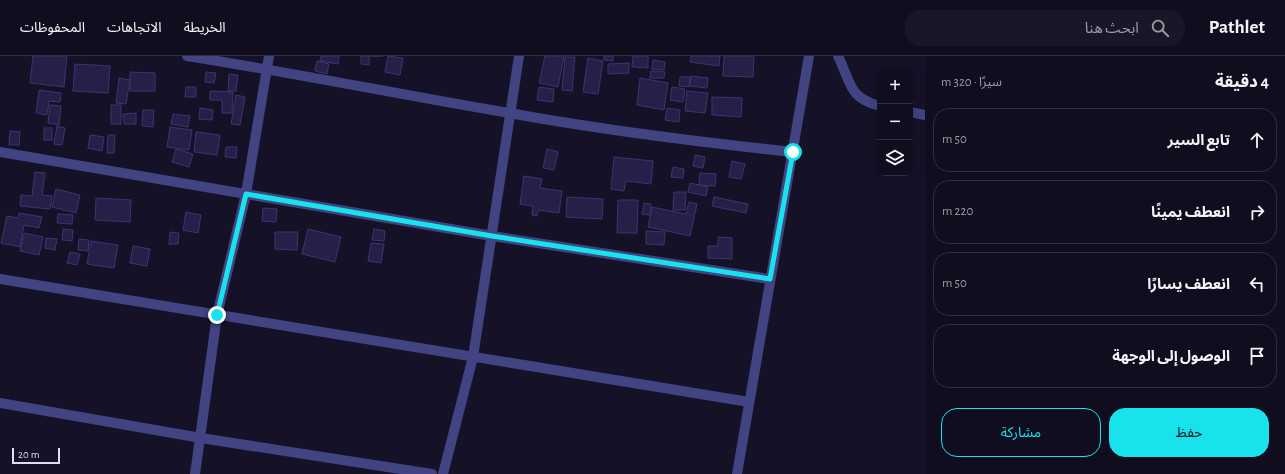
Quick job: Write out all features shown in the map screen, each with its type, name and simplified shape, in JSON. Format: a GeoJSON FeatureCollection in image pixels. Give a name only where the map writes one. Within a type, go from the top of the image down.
{"type":"FeatureCollection","features":[{"type":"Feature","properties":{"kind":"street"},"geometry":{"type":"LineString","coordinates":[[187,56],[267,68],[509,114],[653,137],[793,152]]}},
{"type":"Feature","properties":{"kind":"street"},"geometry":{"type":"LineString","coordinates":[[195,474],[217,315],[246,194],[269,56]]}},
{"type":"Feature","properties":{"kind":"street"},"geometry":{"type":"LineString","coordinates":[[444,474],[473,357],[519,56]]}},
{"type":"Feature","properties":{"kind":"street"},"geometry":{"type":"LineString","coordinates":[[737,474],[809,56]]}},
{"type":"Feature","properties":{"kind":"street"},"geometry":{"type":"LineString","coordinates":[[838,56],[858,97],[865,102],[877,105]]}},
{"type":"Feature","properties":{"kind":"street"},"geometry":{"type":"LineString","coordinates":[[913,113],[925,115]]}},
{"type":"Feature","properties":{"kind":"street"},"geometry":{"type":"LineString","coordinates":[[0,152],[492,236],[770,279]]}},
{"type":"Feature","properties":{"kind":"street"},"geometry":{"type":"LineString","coordinates":[[0,279],[749,402]]}},
{"type":"Feature","properties":{"kind":"street"},"geometry":{"type":"LineString","coordinates":[[0,403],[201,438],[432,474]]}},
{"type":"Feature","properties":{"kind":"building"},"geometry":{"type":"Polygon","coordinates":[[[33,56],[67,56],[64,87],[30,83],[33,56]]]}},
{"type":"Feature","properties":{"kind":"building"},"geometry":{"type":"Polygon","coordinates":[[[321,56],[339,56],[338,64],[320,61],[321,56]]]}},
{"type":"Feature","properties":{"kind":"building"},"geometry":{"type":"Polygon","coordinates":[[[361,56],[369,56],[369,65],[361,64],[361,56]]]}},
{"type":"Feature","properties":{"kind":"building"},"geometry":{"type":"Polygon","coordinates":[[[388,56],[403,58],[400,75],[385,72],[388,56]]]}},
{"type":"Feature","properties":{"kind":"building"},"geometry":{"type":"Polygon","coordinates":[[[545,56],[564,56],[558,87],[539,83],[545,56]]]}},
{"type":"Feature","properties":{"kind":"building"},"geometry":{"type":"Polygon","coordinates":[[[604,56],[613,56],[613,61],[604,60],[604,56]]]}},
{"type":"Feature","properties":{"kind":"building"},"geometry":{"type":"Polygon","coordinates":[[[633,56],[648,56],[648,68],[632,67],[633,56]]]}},
{"type":"Feature","properties":{"kind":"building"},"geometry":{"type":"Polygon","coordinates":[[[691,56],[720,56],[719,66],[690,62],[691,56]]]}},
{"type":"Feature","properties":{"kind":"building"},"geometry":{"type":"Polygon","coordinates":[[[724,56],[754,56],[753,77],[723,76],[724,56]]]}},
{"type":"Feature","properties":{"kind":"building"},"geometry":{"type":"Polygon","coordinates":[[[565,57],[575,57],[572,91],[562,90],[565,57]]]}},
{"type":"Feature","properties":{"kind":"building"},"geometry":{"type":"Polygon","coordinates":[[[588,58],[603,61],[598,94],[583,92],[588,58]]]}},
{"type":"Feature","properties":{"kind":"building"},"geometry":{"type":"Polygon","coordinates":[[[653,60],[665,62],[664,70],[652,69],[653,60]]]}},
{"type":"Feature","properties":{"kind":"building"},"geometry":{"type":"Polygon","coordinates":[[[317,61],[329,64],[327,74],[315,71],[317,61]]]}},
{"type":"Feature","properties":{"kind":"building"},"geometry":{"type":"Polygon","coordinates":[[[629,63],[629,73],[608,74],[608,64],[629,63]]]}},
{"type":"Feature","properties":{"kind":"building"},"geometry":{"type":"Polygon","coordinates":[[[75,64],[110,66],[108,93],[73,91],[75,64]]]}},
{"type":"Feature","properties":{"kind":"building"},"geometry":{"type":"Polygon","coordinates":[[[651,71],[665,72],[664,78],[650,78],[651,71]]]}},
{"type":"Feature","properties":{"kind":"building"},"geometry":{"type":"Polygon","coordinates":[[[130,72],[155,73],[155,91],[130,91],[130,72]]]}},
{"type":"Feature","properties":{"kind":"building"},"geometry":{"type":"Polygon","coordinates":[[[206,72],[216,73],[214,83],[205,82],[206,72]]]}},
{"type":"Feature","properties":{"kind":"building"},"geometry":{"type":"Polygon","coordinates":[[[229,74],[238,75],[236,91],[228,91],[229,74]]]}},
{"type":"Feature","properties":{"kind":"building"},"geometry":{"type":"Polygon","coordinates":[[[691,76],[708,78],[707,88],[690,86],[691,76]]]}},
{"type":"Feature","properties":{"kind":"building"},"geometry":{"type":"Polygon","coordinates":[[[680,77],[690,77],[689,87],[679,86],[680,77]]]}},
{"type":"Feature","properties":{"kind":"building"},"geometry":{"type":"Polygon","coordinates":[[[119,78],[130,80],[126,104],[116,103],[119,78]]]}},
{"type":"Feature","properties":{"kind":"building"},"geometry":{"type":"Polygon","coordinates":[[[640,78],[668,83],[664,110],[637,105],[640,78]]]}},
{"type":"Feature","properties":{"kind":"building"},"geometry":{"type":"Polygon","coordinates":[[[186,87],[196,87],[196,97],[185,97],[186,87]]]}},
{"type":"Feature","properties":{"kind":"building"},"geometry":{"type":"Polygon","coordinates":[[[539,87],[554,89],[553,102],[537,100],[539,87]]]}},
{"type":"Feature","properties":{"kind":"building"},"geometry":{"type":"Polygon","coordinates":[[[672,87],[685,89],[683,102],[670,100],[672,87]]]}},
{"type":"Feature","properties":{"kind":"building"},"geometry":{"type":"Polygon","coordinates":[[[39,90],[61,93],[60,102],[49,101],[47,115],[36,113],[39,90]]]}},
{"type":"Feature","properties":{"kind":"building"},"geometry":{"type":"Polygon","coordinates":[[[210,91],[233,92],[232,113],[222,113],[222,100],[210,100],[210,91]]]}},
{"type":"Feature","properties":{"kind":"building"},"geometry":{"type":"Polygon","coordinates":[[[687,91],[708,93],[705,113],[685,111],[687,91]]]}},
{"type":"Feature","properties":{"kind":"building"},"geometry":{"type":"Polygon","coordinates":[[[236,95],[245,97],[240,125],[231,124],[236,95]]]}},
{"type":"Feature","properties":{"kind":"building"},"geometry":{"type":"Polygon","coordinates":[[[712,97],[742,98],[741,117],[712,115],[712,97]]]}},
{"type":"Feature","properties":{"kind":"building"},"geometry":{"type":"Polygon","coordinates":[[[50,105],[61,106],[59,125],[48,123],[50,105]]]}},
{"type":"Feature","properties":{"kind":"building"},"geometry":{"type":"Polygon","coordinates":[[[111,105],[121,105],[121,124],[111,124],[111,105]]]}},
{"type":"Feature","properties":{"kind":"building"},"geometry":{"type":"Polygon","coordinates":[[[200,108],[213,110],[212,120],[199,119],[200,108]]]}},
{"type":"Feature","properties":{"kind":"building"},"geometry":{"type":"Polygon","coordinates":[[[667,108],[680,110],[679,122],[665,120],[667,108]]]}},
{"type":"Feature","properties":{"kind":"building"},"geometry":{"type":"Polygon","coordinates":[[[143,110],[154,110],[153,127],[142,126],[143,110]]]}},
{"type":"Feature","properties":{"kind":"building"},"geometry":{"type":"Polygon","coordinates":[[[136,113],[136,124],[124,124],[123,114],[136,113]]]}},
{"type":"Feature","properties":{"kind":"building"},"geometry":{"type":"Polygon","coordinates":[[[173,114],[190,116],[188,127],[171,124],[173,114]]]}},
{"type":"Feature","properties":{"kind":"building"},"geometry":{"type":"Polygon","coordinates":[[[57,126],[65,128],[62,145],[54,144],[57,126]]]}},
{"type":"Feature","properties":{"kind":"building"},"geometry":{"type":"Polygon","coordinates":[[[170,127],[192,130],[189,150],[167,147],[170,127]]]}},
{"type":"Feature","properties":{"kind":"building"},"geometry":{"type":"Polygon","coordinates":[[[44,128],[52,128],[52,140],[44,140],[44,128]]]}},
{"type":"Feature","properties":{"kind":"building"},"geometry":{"type":"Polygon","coordinates":[[[10,131],[20,132],[19,145],[9,145],[10,131]]]}},
{"type":"Feature","properties":{"kind":"building"},"geometry":{"type":"Polygon","coordinates":[[[196,132],[220,135],[217,155],[194,152],[196,132]]]}},
{"type":"Feature","properties":{"kind":"building"},"geometry":{"type":"Polygon","coordinates":[[[90,135],[104,137],[102,151],[88,148],[90,135]]]}},
{"type":"Feature","properties":{"kind":"building"},"geometry":{"type":"Polygon","coordinates":[[[108,135],[115,135],[114,153],[107,153],[108,135]]]}},
{"type":"Feature","properties":{"kind":"building"},"geometry":{"type":"Polygon","coordinates":[[[226,147],[237,147],[236,158],[225,157],[226,147]]]}},
{"type":"Feature","properties":{"kind":"building"},"geometry":{"type":"Polygon","coordinates":[[[176,149],[193,154],[189,167],[172,162],[176,149]]]}},
{"type":"Feature","properties":{"kind":"building"},"geometry":{"type":"Polygon","coordinates":[[[547,149],[558,152],[554,170],[543,168],[547,149]]]}},
{"type":"Feature","properties":{"kind":"building"},"geometry":{"type":"Polygon","coordinates":[[[695,155],[705,157],[703,168],[693,166],[695,155]]]}},
{"type":"Feature","properties":{"kind":"building"},"geometry":{"type":"Polygon","coordinates":[[[614,157],[653,161],[651,184],[626,181],[624,191],[611,189],[614,157]]]}},
{"type":"Feature","properties":{"kind":"building"},"geometry":{"type":"Polygon","coordinates":[[[732,161],[745,164],[741,179],[729,177],[732,161]]]}},
{"type":"Feature","properties":{"kind":"building"},"geometry":{"type":"Polygon","coordinates":[[[673,167],[684,169],[683,178],[671,177],[673,167]]]}},
{"type":"Feature","properties":{"kind":"building"},"geometry":{"type":"Polygon","coordinates":[[[35,172],[45,173],[42,195],[52,196],[50,209],[20,206],[21,195],[32,196],[35,172]]]}},
{"type":"Feature","properties":{"kind":"building"},"geometry":{"type":"Polygon","coordinates":[[[700,173],[716,174],[715,186],[699,185],[700,173]]]}},
{"type":"Feature","properties":{"kind":"building"},"geometry":{"type":"Polygon","coordinates":[[[524,176],[542,179],[540,188],[562,191],[559,213],[538,210],[537,216],[532,215],[533,206],[520,204],[524,176]]]}},
{"type":"Feature","properties":{"kind":"building"},"geometry":{"type":"Polygon","coordinates":[[[690,183],[708,187],[706,196],[688,192],[690,183]]]}},
{"type":"Feature","properties":{"kind":"building"},"geometry":{"type":"Polygon","coordinates":[[[56,189],[80,195],[76,213],[52,207],[56,189]]]}},
{"type":"Feature","properties":{"kind":"building"},"geometry":{"type":"Polygon","coordinates":[[[674,192],[686,192],[685,210],[673,210],[674,192]]]}},
{"type":"Feature","properties":{"kind":"building"},"geometry":{"type":"Polygon","coordinates":[[[567,197],[603,199],[602,219],[566,217],[567,197]]]}},
{"type":"Feature","properties":{"kind":"building"},"geometry":{"type":"Polygon","coordinates":[[[714,197],[748,204],[746,213],[712,206],[714,197]]]}},
{"type":"Feature","properties":{"kind":"building"},"geometry":{"type":"Polygon","coordinates":[[[96,198],[131,200],[130,222],[95,220],[96,198]]]}},
{"type":"Feature","properties":{"kind":"building"},"geometry":{"type":"Polygon","coordinates":[[[618,200],[638,200],[637,233],[617,233],[618,200]]]}},
{"type":"Feature","properties":{"kind":"building"},"geometry":{"type":"Polygon","coordinates":[[[689,202],[697,204],[690,236],[648,227],[652,207],[686,214],[689,202]]]}},
{"type":"Feature","properties":{"kind":"building"},"geometry":{"type":"Polygon","coordinates":[[[644,203],[651,204],[650,215],[642,214],[644,203]]]}},
{"type":"Feature","properties":{"kind":"building"},"geometry":{"type":"Polygon","coordinates":[[[263,208],[277,209],[276,222],[262,221],[263,208]]]}},
{"type":"Feature","properties":{"kind":"building"},"geometry":{"type":"Polygon","coordinates":[[[186,212],[201,215],[198,233],[183,230],[186,212]]]}},
{"type":"Feature","properties":{"kind":"building"},"geometry":{"type":"Polygon","coordinates":[[[19,213],[42,217],[39,228],[24,225],[20,247],[1,243],[7,216],[18,218],[19,213]]]}},
{"type":"Feature","properties":{"kind":"building"},"geometry":{"type":"Polygon","coordinates":[[[58,214],[73,215],[72,224],[57,223],[58,214]]]}},
{"type":"Feature","properties":{"kind":"building"},"geometry":{"type":"Polygon","coordinates":[[[63,229],[73,230],[72,241],[62,240],[63,229]]]}},
{"type":"Feature","properties":{"kind":"building"},"geometry":{"type":"Polygon","coordinates":[[[308,229],[341,237],[335,262],[302,254],[308,229]]]}},
{"type":"Feature","properties":{"kind":"building"},"geometry":{"type":"Polygon","coordinates":[[[374,229],[385,231],[384,241],[372,240],[374,229]]]}},
{"type":"Feature","properties":{"kind":"building"},"geometry":{"type":"Polygon","coordinates":[[[646,231],[665,232],[664,245],[646,244],[646,231]]]}},
{"type":"Feature","properties":{"kind":"building"},"geometry":{"type":"Polygon","coordinates":[[[170,232],[179,233],[178,244],[169,244],[170,232]]]}},
{"type":"Feature","properties":{"kind":"building"},"geometry":{"type":"Polygon","coordinates":[[[275,232],[298,232],[297,250],[275,249],[275,232]]]}},
{"type":"Feature","properties":{"kind":"building"},"geometry":{"type":"Polygon","coordinates":[[[24,233],[43,237],[39,255],[20,251],[24,233]]]}},
{"type":"Feature","properties":{"kind":"building"},"geometry":{"type":"Polygon","coordinates":[[[718,237],[732,238],[732,259],[708,258],[708,246],[718,246],[718,237]]]}},
{"type":"Feature","properties":{"kind":"building"},"geometry":{"type":"Polygon","coordinates":[[[46,238],[57,239],[55,250],[45,248],[46,238]]]}},
{"type":"Feature","properties":{"kind":"building"},"geometry":{"type":"Polygon","coordinates":[[[79,239],[89,240],[88,251],[78,250],[79,239]]]}},
{"type":"Feature","properties":{"kind":"building"},"geometry":{"type":"Polygon","coordinates":[[[91,241],[118,245],[114,268],[87,264],[91,241]]]}},
{"type":"Feature","properties":{"kind":"building"},"geometry":{"type":"Polygon","coordinates":[[[371,243],[384,244],[381,263],[368,261],[371,243]]]}},
{"type":"Feature","properties":{"kind":"building"},"geometry":{"type":"Polygon","coordinates":[[[133,246],[150,249],[147,266],[130,263],[133,246]]]}},
{"type":"Feature","properties":{"kind":"building"},"geometry":{"type":"Polygon","coordinates":[[[70,252],[80,254],[77,265],[67,263],[70,252]]]}},
{"type":"Feature","properties":{"kind":"route"},"geometry":{"type":"LineString","coordinates":[[217,315],[246,194],[492,236],[770,279],[793,152]]}}]}
